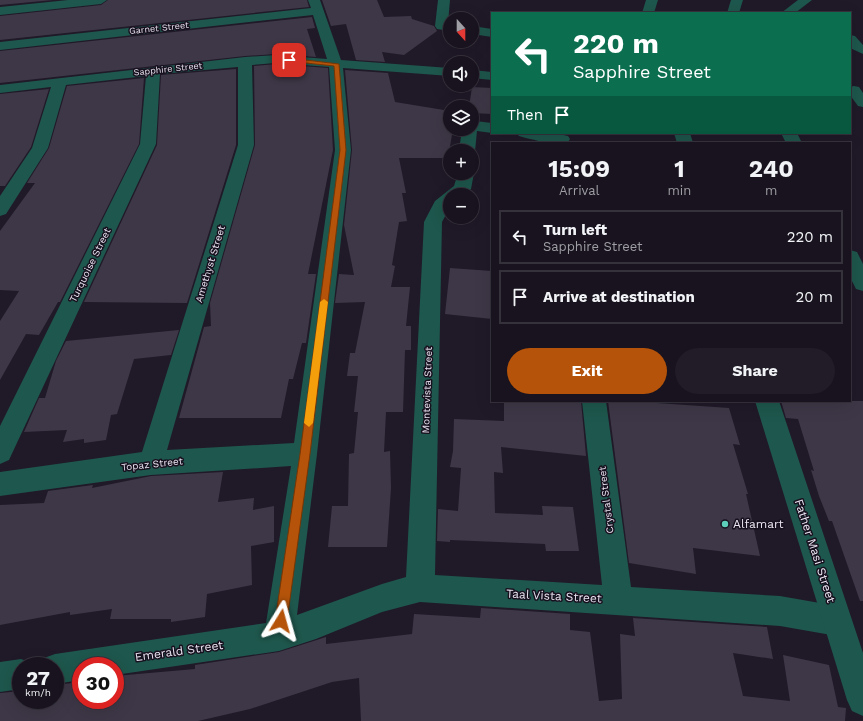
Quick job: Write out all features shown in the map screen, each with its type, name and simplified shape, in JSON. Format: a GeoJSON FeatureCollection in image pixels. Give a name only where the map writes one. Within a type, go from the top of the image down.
{"type":"FeatureCollection","features":[{"type":"Feature","properties":{"kind":"street"},"geometry":{"type":"LineString","coordinates":[[0,12],[101,0]]}},
{"type":"Feature","properties":{"kind":"street"},"geometry":{"type":"LineString","coordinates":[[443,26],[441,26],[444,0]]}},
{"type":"Feature","properties":{"kind":"street"},"geometry":{"type":"LineString","coordinates":[[648,12],[652,0]]}},
{"type":"Feature","properties":{"kind":"street"},"geometry":{"type":"LineString","coordinates":[[733,12],[737,0]]}},
{"type":"Feature","properties":{"kind":"street"},"geometry":{"type":"LineString","coordinates":[[788,12],[797,1]]}},
{"type":"Feature","properties":{"kind":"street"},"geometry":{"type":"LineString","coordinates":[[279,636],[305,454],[343,150],[336,64],[316,6]]}},
{"type":"Feature","properties":{"kind":"street","name":"Garnet Street"},"geometry":{"type":"LineString","coordinates":[[0,46],[316,6]]}},
{"type":"Feature","properties":{"kind":"street"},"geometry":{"type":"LineString","coordinates":[[479,31],[491,33]]}},
{"type":"Feature","properties":{"kind":"street"},"geometry":{"type":"LineString","coordinates":[[851,38],[863,31]]}},
{"type":"Feature","properties":{"kind":"street"},"geometry":{"type":"LineString","coordinates":[[851,40],[857,48],[863,50]]}},
{"type":"Feature","properties":{"kind":"street","name":"Sapphire Street"},"geometry":{"type":"LineString","coordinates":[[0,89],[153,71],[276,59],[443,72]]}},
{"type":"Feature","properties":{"kind":"street","name":"Amethyst Street"},"geometry":{"type":"LineString","coordinates":[[151,463],[246,145],[246,61]]}},
{"type":"Feature","properties":{"kind":"street","name":"Turquoise Street"},"geometry":{"type":"LineString","coordinates":[[0,452],[148,144],[153,71]]}},
{"type":"Feature","properties":{"kind":"street"},"geometry":{"type":"LineString","coordinates":[[479,75],[491,76]]}},
{"type":"Feature","properties":{"kind":"street"},"geometry":{"type":"LineString","coordinates":[[0,210],[40,148],[60,82]]}},
{"type":"Feature","properties":{"kind":"street"},"geometry":{"type":"LineString","coordinates":[[856,91],[863,103]]}},
{"type":"Feature","properties":{"kind":"street"},"geometry":{"type":"LineString","coordinates":[[479,126],[491,128]]}},
{"type":"Feature","properties":{"kind":"street"},"geometry":{"type":"LineString","coordinates":[[532,134],[562,138]]}},
{"type":"Feature","properties":{"kind":"street","name":"Montevista Street"},"geometry":{"type":"LineString","coordinates":[[420,588],[433,222],[436,212],[443,203]]}},
{"type":"Feature","properties":{"kind":"street"},"geometry":{"type":"LineString","coordinates":[[851,259],[863,284]]}},
{"type":"Feature","properties":{"kind":"street","name":"Crystal Street"},"geometry":{"type":"LineString","coordinates":[[594,402],[618,600]]}},
{"type":"Feature","properties":{"kind":"street","name":"Father Masi Street"},"geometry":{"type":"LineString","coordinates":[[767,402],[863,700]]}},
{"type":"Feature","properties":{"kind":"street","name":"Topaz Street"},"geometry":{"type":"LineString","coordinates":[[0,484],[151,463],[305,454]]}},
{"type":"Feature","properties":{"kind":"street","name":"Taal Vista Street"},"geometry":{"type":"LineString","coordinates":[[279,636],[316,624],[382,598],[420,588],[780,611],[837,621]]}},
{"type":"Feature","properties":{"kind":"street","name":"Emerald Street"},"geometry":{"type":"LineString","coordinates":[[64,668],[279,636]]}},
{"type":"Feature","properties":{"kind":"street"},"geometry":{"type":"LineString","coordinates":[[0,677],[12,675]]}},
{"type":"Feature","properties":{"kind":"building"},"geometry":{"type":"Polygon","coordinates":[[[0,0],[53,0],[0,5],[0,0]]]}},
{"type":"Feature","properties":{"kind":"building"},"geometry":{"type":"Polygon","coordinates":[[[108,0],[307,0],[309,7],[0,40],[0,16],[101,5],[108,0]]]}},
{"type":"Feature","properties":{"kind":"building"},"geometry":{"type":"Polygon","coordinates":[[[322,0],[377,0],[384,17],[411,16],[412,19],[434,26],[437,31],[404,55],[382,52],[385,62],[356,60],[346,24],[331,26],[322,0]]]}},
{"type":"Feature","properties":{"kind":"building"},"geometry":{"type":"Polygon","coordinates":[[[312,17],[315,28],[307,29],[316,57],[276,54],[245,56],[0,83],[0,51],[312,17]]]}},
{"type":"Feature","properties":{"kind":"building"},"geometry":{"type":"Polygon","coordinates":[[[276,64],[328,68],[333,150],[308,274],[316,274],[306,343],[302,343],[293,379],[289,379],[281,418],[179,418],[204,327],[211,326],[210,303],[255,145],[254,66],[276,64]]]}},
{"type":"Feature","properties":{"kind":"building"},"geometry":{"type":"Polygon","coordinates":[[[236,69],[236,145],[187,303],[84,302],[157,145],[161,75],[236,69]]]}},
{"type":"Feature","properties":{"kind":"building"},"geometry":{"type":"Polygon","coordinates":[[[345,70],[388,73],[395,102],[443,110],[443,136],[452,136],[450,144],[443,144],[443,158],[399,158],[406,193],[402,193],[407,221],[399,222],[392,265],[395,266],[391,287],[410,287],[406,326],[411,326],[411,350],[405,350],[403,412],[386,412],[384,452],[390,451],[391,488],[387,547],[328,547],[332,506],[348,506],[349,454],[354,453],[358,412],[354,412],[358,376],[347,376],[350,353],[355,353],[365,302],[335,303],[339,274],[354,275],[344,225],[352,150],[345,70]]]}},
{"type":"Feature","properties":{"kind":"building"},"geometry":{"type":"Polygon","coordinates":[[[144,78],[139,144],[60,302],[58,302],[39,335],[26,334],[0,380],[0,321],[19,291],[0,290],[0,231],[35,183],[27,183],[49,148],[67,86],[144,78]]]}},
{"type":"Feature","properties":{"kind":"building"},"geometry":{"type":"Polygon","coordinates":[[[479,87],[491,88],[491,114],[479,113],[479,100],[470,100],[471,92],[479,92],[479,87]]]}},
{"type":"Feature","properties":{"kind":"building"},"geometry":{"type":"Polygon","coordinates":[[[49,89],[31,147],[5,186],[0,186],[0,94],[49,89]]]}},
{"type":"Feature","properties":{"kind":"building"},"geometry":{"type":"Polygon","coordinates":[[[450,268],[491,271],[491,319],[445,314],[450,268]]]}},
{"type":"Feature","properties":{"kind":"building"},"geometry":{"type":"Polygon","coordinates":[[[179,330],[171,355],[134,359],[117,414],[111,415],[106,440],[84,443],[84,439],[63,442],[67,430],[24,432],[39,398],[45,398],[56,361],[66,341],[179,330]]]}},
{"type":"Feature","properties":{"kind":"building"},"geometry":{"type":"Polygon","coordinates":[[[863,401],[863,601],[860,601],[832,521],[829,521],[819,496],[811,470],[814,471],[798,419],[786,418],[781,402],[863,401]]]}},
{"type":"Feature","properties":{"kind":"building"},"geometry":{"type":"Polygon","coordinates":[[[504,402],[581,402],[586,456],[501,447],[503,473],[494,472],[495,513],[543,515],[542,506],[573,507],[579,551],[546,551],[545,544],[450,540],[450,542],[437,541],[438,509],[458,511],[461,468],[450,467],[453,451],[454,419],[504,421],[504,402]]]}},
{"type":"Feature","properties":{"kind":"building"},"geometry":{"type":"Polygon","coordinates":[[[608,402],[657,402],[729,408],[740,445],[733,444],[748,494],[746,494],[760,556],[693,548],[696,574],[629,563],[608,402]]]}},
{"type":"Feature","properties":{"kind":"building"},"geometry":{"type":"Polygon","coordinates":[[[223,472],[218,502],[254,498],[253,510],[274,506],[274,542],[251,546],[252,585],[207,594],[205,617],[171,622],[171,619],[110,619],[112,609],[70,615],[70,612],[0,625],[0,505],[44,503],[48,491],[93,485],[92,488],[151,476],[223,472]]]}},
{"type":"Feature","properties":{"kind":"building"},"geometry":{"type":"Polygon","coordinates":[[[481,608],[570,614],[570,630],[590,632],[599,701],[622,699],[620,634],[635,636],[633,618],[767,627],[773,659],[733,653],[743,696],[790,701],[783,655],[829,665],[838,707],[846,708],[845,721],[361,721],[359,678],[332,682],[250,709],[198,721],[0,721],[0,693],[12,692],[12,709],[64,709],[64,684],[72,683],[72,709],[124,709],[124,675],[195,669],[195,665],[279,652],[326,637],[326,644],[412,634],[414,614],[480,618],[481,608]]]}},
{"type":"Feature","properties":{"kind":"slow traffic"},"geometry":{"type":"LineString","coordinates":[[309,423],[324,302]]}},
{"type":"Feature","properties":{"kind":"place","name":"Alfamart"},"geometry":{"type":"Point","coordinates":[725,524]}},
{"type":"Feature","properties":{"kind":"route"},"geometry":{"type":"LineString","coordinates":[[281,621],[305,454],[343,150],[336,64],[289,60]]}}]}
